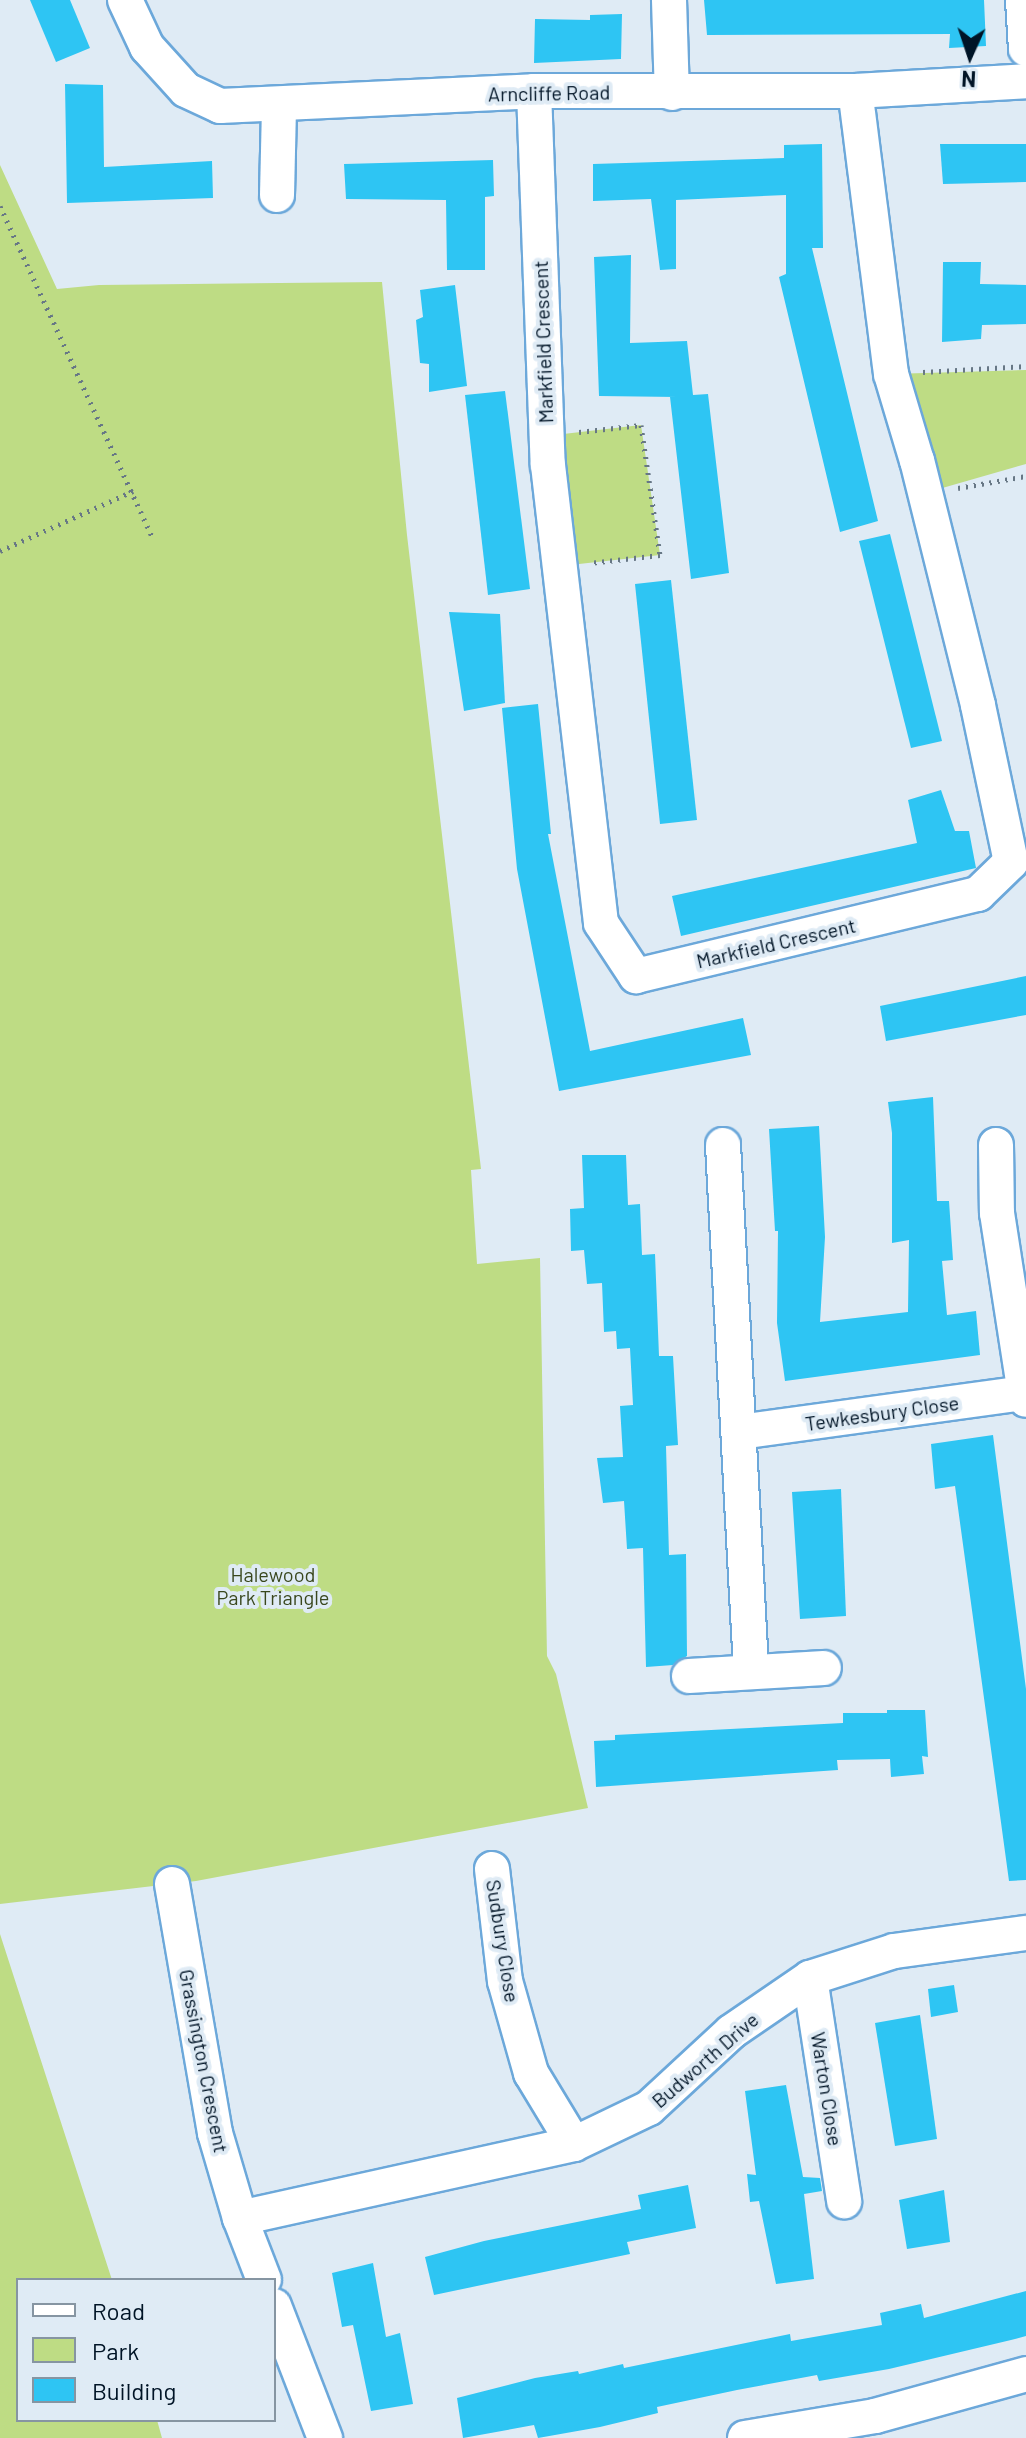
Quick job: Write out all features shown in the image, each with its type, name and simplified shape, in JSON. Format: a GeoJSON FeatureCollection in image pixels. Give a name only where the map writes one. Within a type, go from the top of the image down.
{"type":"FeatureCollection","features":[{"type":"Feature","properties":{"kind":"street","name":"Arncliffe Road"},"geometry":{"type":"LineString","coordinates":[[125,0],[147,47],[186,90],[220,106],[534,91],[855,91],[1026,81]]}},
{"type":"Feature","properties":{"kind":"street"},"geometry":{"type":"LineString","coordinates":[[669,0],[672,93]]}},
{"type":"Feature","properties":{"kind":"street"},"geometry":{"type":"LineString","coordinates":[[1023,0],[1026,49]]}},
{"type":"Feature","properties":{"kind":"street","name":"Markfield Crescent"},"geometry":{"type":"LineString","coordinates":[[534,91],[546,436],[601,923],[636,976],[978,894],[1011,862],[978,705],[925,493],[891,374],[855,91]]}},
{"type":"Feature","properties":{"kind":"street"},"geometry":{"type":"LineString","coordinates":[[277,195],[279,105]]}},
{"type":"Feature","properties":{"kind":"street"},"geometry":{"type":"LineString","coordinates":[[723,1145],[751,1669]]}},
{"type":"Feature","properties":{"kind":"street"},"geometry":{"type":"LineString","coordinates":[[996,1145],[997,1213],[1025,1396]]}},
{"type":"Feature","properties":{"kind":"street","name":"Tewkesbury Close"},"geometry":{"type":"LineString","coordinates":[[739,1432],[1025,1396]]}},
{"type":"Feature","properties":{"kind":"street"},"geometry":{"type":"LineString","coordinates":[[689,1676],[751,1669],[824,1668]]}},
{"type":"Feature","properties":{"kind":"street","name":"Sudbury Close"},"geometry":{"type":"LineString","coordinates":[[492,1869],[505,1981],[531,2073],[574,2144]]}},
{"type":"Feature","properties":{"kind":"street","name":"Grassington Crescent"},"geometry":{"type":"LineString","coordinates":[[172,1884],[215,2133],[240,2218],[263,2278]]}},
{"type":"Feature","properties":{"kind":"street","name":"Budworth Drive"},"geometry":{"type":"LineString","coordinates":[[240,2218],[574,2144],[649,2108],[731,2032],[810,1978],[894,1951],[1026,1933]]}},
{"type":"Feature","properties":{"kind":"street","name":"Warton Close"},"geometry":{"type":"LineString","coordinates":[[810,1978],[844,2201]]}},
{"type":"Feature","properties":{"kind":"street"},"geometry":{"type":"LineString","coordinates":[[276,2311],[325,2438]]}},
{"type":"Feature","properties":{"kind":"street"},"geometry":{"type":"LineString","coordinates":[[745,2438],[877,2427],[1026,2374]]}},
{"type":"Feature","properties":{"kind":"path"},"geometry":{"type":"LineString","coordinates":[[0,206],[152,536]]}},
{"type":"Feature","properties":{"kind":"path"},"geometry":{"type":"LineString","coordinates":[[891,374],[1026,366]]}},
{"type":"Feature","properties":{"kind":"path"},"geometry":{"type":"LineString","coordinates":[[546,436],[641,425],[660,555],[561,566]]}},
{"type":"Feature","properties":{"kind":"path"},"geometry":{"type":"LineString","coordinates":[[925,493],[1026,476]]}},
{"type":"Feature","properties":{"kind":"path"},"geometry":{"type":"LineString","coordinates":[[0,551],[133,491]]}},
{"type":"Feature","properties":{"kind":"green space","name":"Halewood Park Triangle"},"geometry":{"type":"Polygon","coordinates":[[[0,165],[57,289],[99,285],[382,282],[407,535],[481,1169],[471,1170],[477,1264],[540,1258],[547,1656],[556,1674],[588,1808],[196,1881],[0,1904],[0,165]]]}},
{"type":"Feature","properties":{"kind":"green space"},"geometry":{"type":"Polygon","coordinates":[[[1026,370],[1026,464],[925,493],[891,374],[1026,370]]]}},
{"type":"Feature","properties":{"kind":"green space"},"geometry":{"type":"Polygon","coordinates":[[[641,425],[660,555],[561,566],[546,436],[641,425]]]}},
{"type":"Feature","properties":{"kind":"green space"},"geometry":{"type":"Polygon","coordinates":[[[0,1934],[111,2278],[16,2278],[16,2422],[158,2422],[162,2438],[0,2438],[0,1934]]]}},
{"type":"Feature","properties":{"kind":"building"},"geometry":{"type":"Polygon","coordinates":[[[30,0],[70,0],[90,48],[56,62],[30,0]]]}},
{"type":"Feature","properties":{"kind":"building"},"geometry":{"type":"Polygon","coordinates":[[[704,0],[984,0],[986,46],[949,48],[950,34],[707,35],[704,0]]]}},
{"type":"Feature","properties":{"kind":"building"},"geometry":{"type":"Polygon","coordinates":[[[622,14],[621,59],[534,63],[535,19],[590,20],[590,15],[622,14]]]}},
{"type":"Feature","properties":{"kind":"building"},"geometry":{"type":"Polygon","coordinates":[[[65,84],[103,85],[104,167],[212,161],[213,198],[67,203],[65,84]]]}},
{"type":"Feature","properties":{"kind":"building"},"geometry":{"type":"Polygon","coordinates":[[[822,144],[823,248],[812,248],[878,521],[840,532],[779,277],[786,274],[786,195],[676,200],[676,269],[660,270],[651,199],[593,201],[593,164],[784,158],[784,145],[822,144]]]}},
{"type":"Feature","properties":{"kind":"building"},"geometry":{"type":"Polygon","coordinates":[[[940,144],[1026,144],[1026,182],[943,184],[940,144]]]}},
{"type":"Feature","properties":{"kind":"building"},"geometry":{"type":"Polygon","coordinates":[[[493,160],[494,196],[485,197],[485,270],[447,270],[446,200],[346,199],[344,164],[493,160]]]}},
{"type":"Feature","properties":{"kind":"building"},"geometry":{"type":"Polygon","coordinates":[[[631,255],[630,343],[687,341],[693,395],[708,394],[729,573],[691,579],[670,397],[677,397],[599,396],[594,257],[631,255]]]}},
{"type":"Feature","properties":{"kind":"building"},"geometry":{"type":"Polygon","coordinates":[[[943,262],[981,262],[980,284],[1026,285],[1026,324],[982,325],[981,339],[942,342],[943,262]]]}},
{"type":"Feature","properties":{"kind":"building"},"geometry":{"type":"Polygon","coordinates":[[[455,285],[467,386],[429,392],[429,364],[420,363],[416,320],[423,317],[420,290],[455,285]]]}},
{"type":"Feature","properties":{"kind":"building"},"geometry":{"type":"Polygon","coordinates":[[[505,391],[530,589],[488,595],[465,395],[505,391]]]}},
{"type":"Feature","properties":{"kind":"building"},"geometry":{"type":"Polygon","coordinates":[[[890,534],[942,741],[911,748],[859,541],[890,534]]]}},
{"type":"Feature","properties":{"kind":"building"},"geometry":{"type":"Polygon","coordinates":[[[671,580],[697,820],[660,824],[635,584],[671,580]]]}},
{"type":"Feature","properties":{"kind":"building"},"geometry":{"type":"Polygon","coordinates":[[[449,612],[500,614],[505,703],[464,711],[449,612]]]}},
{"type":"Feature","properties":{"kind":"building"},"geometry":{"type":"Polygon","coordinates":[[[538,704],[551,834],[548,834],[590,1051],[743,1018],[751,1055],[559,1091],[517,869],[502,708],[538,704]]]}},
{"type":"Feature","properties":{"kind":"building"},"geometry":{"type":"Polygon","coordinates":[[[941,790],[955,831],[969,831],[976,868],[681,936],[672,896],[917,843],[908,800],[941,790]]]}},
{"type":"Feature","properties":{"kind":"building"},"geometry":{"type":"Polygon","coordinates":[[[1026,976],[1026,1015],[886,1041],[880,1006],[1026,976]]]}},
{"type":"Feature","properties":{"kind":"building"},"geometry":{"type":"Polygon","coordinates":[[[933,1097],[937,1201],[949,1201],[953,1260],[942,1261],[947,1315],[976,1311],[980,1355],[785,1381],[777,1323],[778,1231],[775,1231],[769,1129],[819,1126],[825,1237],[820,1322],[908,1312],[909,1240],[892,1243],[892,1133],[888,1102],[933,1097]]]}},
{"type":"Feature","properties":{"kind":"building"},"geometry":{"type":"Polygon","coordinates":[[[582,1155],[626,1155],[628,1205],[640,1204],[642,1255],[655,1254],[659,1356],[673,1356],[678,1445],[666,1446],[669,1555],[686,1554],[687,1656],[673,1665],[646,1667],[643,1548],[627,1549],[624,1501],[603,1503],[597,1458],[623,1457],[620,1406],[633,1405],[630,1348],[617,1349],[616,1331],[604,1332],[602,1283],[587,1284],[584,1250],[571,1251],[570,1209],[584,1208],[582,1155]]]}},
{"type":"Feature","properties":{"kind":"building"},"geometry":{"type":"Polygon","coordinates":[[[993,1435],[1026,1689],[1026,1880],[1009,1881],[955,1486],[935,1489],[931,1444],[993,1435]]]}},
{"type":"Feature","properties":{"kind":"building"},"geometry":{"type":"Polygon","coordinates":[[[841,1489],[846,1616],[800,1619],[792,1492],[841,1489]]]}},
{"type":"Feature","properties":{"kind":"building"},"geometry":{"type":"Polygon","coordinates":[[[887,1710],[925,1710],[928,1757],[922,1756],[924,1774],[891,1777],[890,1759],[837,1760],[838,1770],[596,1787],[594,1741],[615,1740],[615,1735],[843,1723],[843,1713],[887,1713],[887,1710]]]}},
{"type":"Feature","properties":{"kind":"building"},"geometry":{"type":"Polygon","coordinates":[[[954,1985],[958,2012],[931,2017],[928,1989],[954,1985]]]}},
{"type":"Feature","properties":{"kind":"building"},"geometry":{"type":"Polygon","coordinates":[[[920,2015],[937,2139],[895,2146],[875,2023],[920,2015]]]}},
{"type":"Feature","properties":{"kind":"building"},"geometry":{"type":"Polygon","coordinates":[[[786,2085],[803,2177],[820,2178],[822,2191],[804,2194],[814,2279],[776,2284],[759,2201],[750,2202],[747,2174],[756,2175],[745,2091],[786,2085]]]}},
{"type":"Feature","properties":{"kind":"building"},"geometry":{"type":"Polygon","coordinates":[[[688,2185],[696,2228],[627,2242],[630,2254],[434,2295],[425,2257],[484,2241],[641,2209],[638,2195],[688,2185]]]}},
{"type":"Feature","properties":{"kind":"building"},"geometry":{"type":"Polygon","coordinates":[[[944,2190],[950,2242],[907,2249],[899,2200],[944,2190]]]}},
{"type":"Feature","properties":{"kind":"building"},"geometry":{"type":"Polygon","coordinates":[[[373,2263],[386,2337],[400,2333],[413,2404],[371,2411],[353,2325],[342,2327],[332,2273],[373,2263]]]}},
{"type":"Feature","properties":{"kind":"building"},"geometry":{"type":"Polygon","coordinates":[[[1026,2291],[1026,2336],[1011,2340],[889,2369],[819,2381],[817,2375],[737,2390],[657,2407],[658,2413],[600,2427],[538,2438],[534,2425],[463,2438],[457,2398],[535,2378],[578,2371],[579,2374],[623,2364],[624,2368],[790,2334],[791,2341],[882,2325],[880,2313],[921,2304],[924,2318],[1026,2291]]]}}]}
